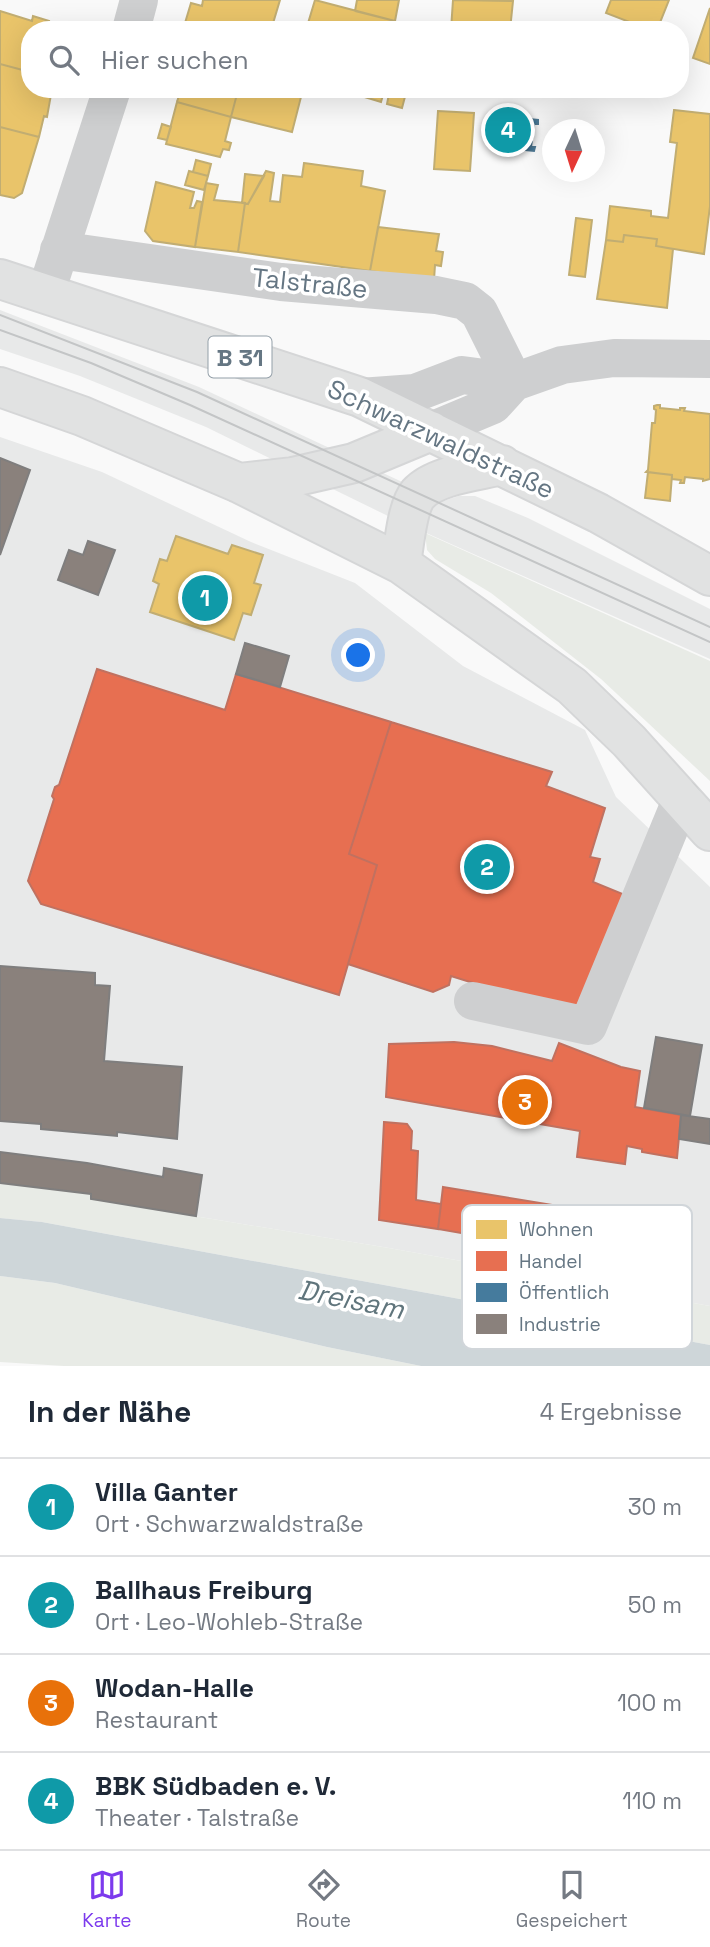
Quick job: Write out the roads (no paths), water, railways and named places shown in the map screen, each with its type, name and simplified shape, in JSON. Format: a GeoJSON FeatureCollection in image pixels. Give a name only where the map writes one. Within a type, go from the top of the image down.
{"type":"FeatureCollection","features":[{"type":"Feature","properties":{"kind":"main road","name":"Schwarzwaldstraße"},"geometry":{"type":"LineString","coordinates":[[0,279],[360,397],[598,513],[710,576]]}},
{"type":"Feature","properties":{"kind":"main road"},"geometry":{"type":"LineString","coordinates":[[0,387],[82,416],[239,482],[401,564],[572,686],[629,741],[710,831]]}},
{"type":"Feature","properties":{"kind":"main road"},"geometry":{"type":"LineString","coordinates":[[354,463],[369,438],[360,397]]}},
{"type":"Feature","properties":{"kind":"main road"},"geometry":{"type":"LineString","coordinates":[[239,482],[293,477],[354,463],[431,431]]}},
{"type":"Feature","properties":{"kind":"main road"},"geometry":{"type":"LineString","coordinates":[[401,564],[411,507],[417,495],[434,482],[502,465]]}},
{"type":"Feature","properties":{"kind":"street"},"geometry":{"type":"LineString","coordinates":[[133,21],[139,0]]}},
{"type":"Feature","properties":{"kind":"street"},"geometry":{"type":"LineString","coordinates":[[45,293],[109,98]]}},
{"type":"Feature","properties":{"kind":"street","name":"Talstraße"},"geometry":{"type":"LineString","coordinates":[[59,250],[281,282],[436,295],[464,302],[479,312],[514,382]]}},
{"type":"Feature","properties":{"kind":"street"},"geometry":{"type":"LineString","coordinates":[[360,397],[415,393],[462,375],[514,382],[562,365],[614,358],[710,359]]}},
{"type":"Feature","properties":{"kind":"street"},"geometry":{"type":"LineString","coordinates":[[431,431],[493,405],[514,382]]}},
{"type":"Feature","properties":{"kind":"street"},"geometry":{"type":"LineString","coordinates":[[472,1001],[588,1026],[682,799]]}},
{"type":"Feature","properties":{"kind":"water","name":"Dreisam"},"geometry":{"type":"Polygon","coordinates":[[[0,1218],[42,1222],[462,1299],[462,1349],[692,1349],[692,1342],[710,1345],[710,1366],[421,1366],[327,1347],[55,1283],[0,1276],[0,1218]]]}},
{"type":"Feature","properties":{"kind":"tram line"},"geometry":{"type":"LineString","coordinates":[[0,315],[197,392],[710,627]]}},
{"type":"Feature","properties":{"kind":"tram line"},"geometry":{"type":"LineString","coordinates":[[0,330],[91,363],[190,405],[710,642]]}},
{"type":"Feature","properties":{"kind":"place","name":"BBK Südbaden e. V."},"geometry":{"type":"Point","coordinates":[508,130]}},
{"type":"Feature","properties":{"kind":"place","name":"Villa Ganter"},"geometry":{"type":"Point","coordinates":[205,598]}},
{"type":"Feature","properties":{"kind":"place","name":"Ballhaus Freiburg"},"geometry":{"type":"Point","coordinates":[487,867]}},
{"type":"Feature","properties":{"kind":"place","name":"Wodan-Halle"},"geometry":{"type":"Point","coordinates":[525,1102]}}]}
